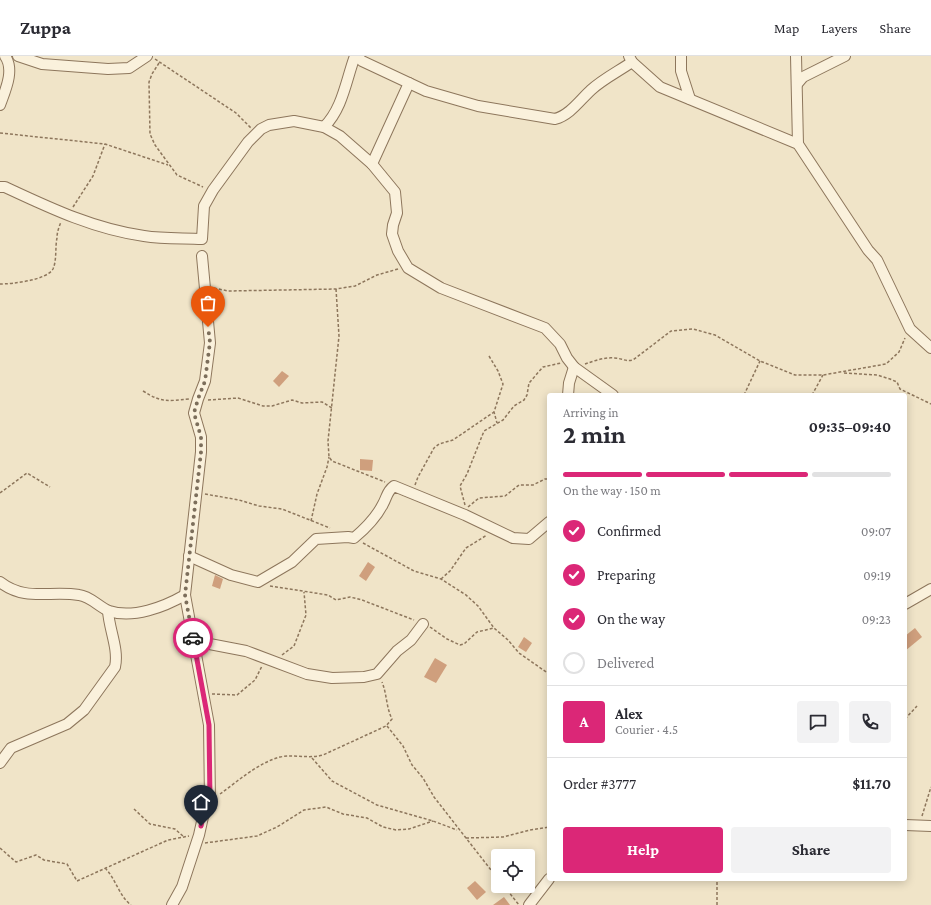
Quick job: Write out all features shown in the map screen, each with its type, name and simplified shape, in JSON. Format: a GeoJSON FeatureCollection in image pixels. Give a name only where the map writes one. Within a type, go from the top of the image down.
{"type":"FeatureCollection","features":[{"type":"Feature","properties":{"kind":"street"},"geometry":{"type":"LineString","coordinates":[[0,105],[8,79],[9,66],[5,56]]}},
{"type":"Feature","properties":{"kind":"street"},"geometry":{"type":"LineString","coordinates":[[18,56],[42,64],[108,69],[129,68],[147,56]]}},
{"type":"Feature","properties":{"kind":"street"},"geometry":{"type":"LineString","coordinates":[[324,126],[332,119],[342,98],[356,56],[362,61],[426,91],[478,106],[555,119],[561,117],[584,98],[591,90],[631,59],[660,87],[798,144]]}},
{"type":"Feature","properties":{"kind":"street"},"geometry":{"type":"LineString","coordinates":[[681,56],[680,70],[690,99]]}},
{"type":"Feature","properties":{"kind":"street"},"geometry":{"type":"LineString","coordinates":[[796,56],[798,144],[868,250],[877,260],[910,329],[931,348]]}},
{"type":"Feature","properties":{"kind":"street"},"geometry":{"type":"LineString","coordinates":[[797,84],[804,77],[846,56]]}},
{"type":"Feature","properties":{"kind":"street"},"geometry":{"type":"LineString","coordinates":[[372,164],[409,83]]}},
{"type":"Feature","properties":{"kind":"street"},"geometry":{"type":"LineString","coordinates":[[0,187],[65,215],[100,227],[145,236],[202,239],[204,206],[213,190],[248,142],[260,129],[269,125],[294,121],[324,126],[340,136],[372,164],[395,192],[397,213],[392,234],[398,251],[408,268],[441,288],[545,328],[560,344],[567,358],[574,367],[610,393]]}},
{"type":"Feature","properties":{"kind":"street"},"geometry":{"type":"LineString","coordinates":[[172,905],[182,887],[198,839],[203,817],[210,801],[209,725],[185,595],[192,542],[195,492],[201,452],[201,437],[194,413],[205,381],[210,342],[202,256]]}},
{"type":"Feature","properties":{"kind":"street"},"geometry":{"type":"LineString","coordinates":[[568,393],[569,383],[574,367]]}},
{"type":"Feature","properties":{"kind":"street"},"geometry":{"type":"LineString","coordinates":[[189,556],[231,575],[258,582],[292,562],[316,540],[351,538],[370,524],[383,504],[388,491],[394,486],[513,538],[529,540],[547,524]]}},
{"type":"Feature","properties":{"kind":"street"},"geometry":{"type":"LineString","coordinates":[[0,582],[8,589],[19,593],[81,595],[108,610],[122,613],[140,613],[175,601],[185,595]]}},
{"type":"Feature","properties":{"kind":"street"},"geometry":{"type":"LineString","coordinates":[[907,603],[931,589]]}},
{"type":"Feature","properties":{"kind":"street"},"geometry":{"type":"LineString","coordinates":[[0,763],[11,748],[67,724],[84,710],[115,667],[117,660],[109,623],[108,610]]}},
{"type":"Feature","properties":{"kind":"street"},"geometry":{"type":"LineString","coordinates":[[194,640],[246,650],[307,674],[332,678],[364,677],[377,674],[397,651],[411,640],[423,624]]}},
{"type":"Feature","properties":{"kind":"street"},"geometry":{"type":"LineString","coordinates":[[907,825],[931,826]]}},
{"type":"Feature","properties":{"kind":"street"},"geometry":{"type":"LineString","coordinates":[[529,905],[547,881]]}},
{"type":"Feature","properties":{"kind":"path"},"geometry":{"type":"LineString","coordinates":[[152,56],[159,63],[236,113],[257,134]]}},
{"type":"Feature","properties":{"kind":"path"},"geometry":{"type":"LineString","coordinates":[[159,63],[149,82],[150,134],[155,146],[177,176],[198,186],[213,190]]}},
{"type":"Feature","properties":{"kind":"path"},"geometry":{"type":"LineString","coordinates":[[0,133],[105,144],[168,165]]}},
{"type":"Feature","properties":{"kind":"path"},"geometry":{"type":"LineString","coordinates":[[0,284],[15,284],[28,281],[51,272],[54,268],[57,236],[65,215],[73,208],[93,176],[105,144]]}},
{"type":"Feature","properties":{"kind":"path"},"geometry":{"type":"LineString","coordinates":[[203,279],[216,289],[228,291],[336,289],[355,286],[397,269],[408,268]]}},
{"type":"Feature","properties":{"kind":"path"},"geometry":{"type":"LineString","coordinates":[[311,521],[316,494],[328,467],[328,441],[339,336],[336,289]]}},
{"type":"Feature","properties":{"kind":"path"},"geometry":{"type":"LineString","coordinates":[[574,367],[602,359],[614,358],[630,361],[671,331],[693,329],[715,335],[760,361],[794,375],[822,375],[843,372],[854,368],[886,364],[899,352],[910,329]]}},
{"type":"Feature","properties":{"kind":"path"},"geometry":{"type":"LineString","coordinates":[[489,356],[498,371],[503,384],[494,412],[497,423]]}},
{"type":"Feature","properties":{"kind":"path"},"geometry":{"type":"LineString","coordinates":[[547,479],[533,485],[519,485],[505,496],[479,498],[466,509],[460,486],[467,474],[484,431],[503,420],[514,406],[524,400],[527,395],[529,383],[543,367],[558,365],[567,358]]}},
{"type":"Feature","properties":{"kind":"path"},"geometry":{"type":"LineString","coordinates":[[745,393],[760,361]]}},
{"type":"Feature","properties":{"kind":"path"},"geometry":{"type":"LineString","coordinates":[[843,372],[877,375],[890,379],[897,382],[900,389],[931,404]]}},
{"type":"Feature","properties":{"kind":"path"},"geometry":{"type":"LineString","coordinates":[[813,393],[822,375]]}},
{"type":"Feature","properties":{"kind":"path"},"geometry":{"type":"LineString","coordinates":[[143,391],[158,400],[238,398],[263,406],[272,406],[292,400],[302,403],[322,402],[332,408]]}},
{"type":"Feature","properties":{"kind":"path"},"geometry":{"type":"LineString","coordinates":[[413,493],[418,477],[434,448],[439,444],[452,440],[494,412]]}},
{"type":"Feature","properties":{"kind":"path"},"geometry":{"type":"LineString","coordinates":[[329,457],[332,461],[394,486]]}},
{"type":"Feature","properties":{"kind":"path"},"geometry":{"type":"LineString","coordinates":[[0,494],[27,473],[50,487]]}},
{"type":"Feature","properties":{"kind":"path"},"geometry":{"type":"LineString","coordinates":[[195,492],[239,500],[259,506],[282,509],[351,538],[414,571],[441,579],[466,595],[478,606],[494,628],[508,640],[519,653],[547,673]]}},
{"type":"Feature","properties":{"kind":"path"},"geometry":{"type":"LineString","coordinates":[[441,579],[450,571],[466,548],[497,530]]}},
{"type":"Feature","properties":{"kind":"path"},"geometry":{"type":"LineString","coordinates":[[258,582],[328,596],[336,600],[350,597],[362,600],[432,627],[447,639],[460,644],[464,644],[477,632],[494,628]]}},
{"type":"Feature","properties":{"kind":"path"},"geometry":{"type":"LineString","coordinates":[[204,696],[211,694],[237,695],[254,680],[270,659],[294,646],[306,615],[304,592]]}},
{"type":"Feature","properties":{"kind":"path"},"geometry":{"type":"LineString","coordinates":[[210,801],[264,763],[280,757],[292,755],[312,758],[323,755],[386,726],[392,719],[387,708],[386,693],[377,674]]}},
{"type":"Feature","properties":{"kind":"path"},"geometry":{"type":"LineString","coordinates":[[907,717],[917,706]]}},
{"type":"Feature","properties":{"kind":"path"},"geometry":{"type":"LineString","coordinates":[[386,726],[403,746],[412,765],[423,778],[434,797],[491,871]]}},
{"type":"Feature","properties":{"kind":"path"},"geometry":{"type":"LineString","coordinates":[[312,758],[332,781],[377,805],[432,821],[459,831]]}},
{"type":"Feature","properties":{"kind":"path"},"geometry":{"type":"LineString","coordinates":[[917,825],[922,816],[931,787]]}},
{"type":"Feature","properties":{"kind":"path"},"geometry":{"type":"LineString","coordinates":[[0,848],[16,862],[36,855],[44,860],[67,864],[77,881],[168,840],[184,837],[198,839],[257,836],[277,827],[304,810],[326,808],[342,814],[367,818],[384,827],[396,830],[409,829],[432,821]]}},
{"type":"Feature","properties":{"kind":"path"},"geometry":{"type":"LineString","coordinates":[[134,809],[150,824],[175,829],[184,837]]}},
{"type":"Feature","properties":{"kind":"path"},"geometry":{"type":"LineString","coordinates":[[466,838],[503,838],[530,830],[547,827]]}},
{"type":"Feature","properties":{"kind":"path"},"geometry":{"type":"LineString","coordinates":[[105,868],[110,873],[125,900],[132,905]]}},
{"type":"Feature","properties":{"kind":"path"},"geometry":{"type":"LineString","coordinates":[[717,881],[717,905]]}},
{"type":"Feature","properties":{"kind":"path"},"geometry":{"type":"LineString","coordinates":[[510,893],[519,905]]}},
{"type":"Feature","properties":{"kind":"building"},"geometry":{"type":"Polygon","coordinates":[[[282,371],[289,376],[279,387],[273,381],[282,371]]]}},
{"type":"Feature","properties":{"kind":"building"},"geometry":{"type":"Polygon","coordinates":[[[360,459],[373,460],[372,471],[360,470],[360,459]]]}},
{"type":"Feature","properties":{"kind":"building"},"geometry":{"type":"Polygon","coordinates":[[[368,562],[375,567],[366,581],[359,576],[368,562]]]}},
{"type":"Feature","properties":{"kind":"building"},"geometry":{"type":"Polygon","coordinates":[[[215,575],[223,579],[220,589],[212,586],[215,575]]]}},
{"type":"Feature","properties":{"kind":"building"},"geometry":{"type":"Polygon","coordinates":[[[915,628],[922,637],[907,649],[907,634],[915,628]]]}},
{"type":"Feature","properties":{"kind":"building"},"geometry":{"type":"Polygon","coordinates":[[[524,637],[532,643],[526,652],[518,647],[524,637]]]}},
{"type":"Feature","properties":{"kind":"building"},"geometry":{"type":"Polygon","coordinates":[[[435,658],[447,665],[436,683],[424,677],[435,658]]]}},
{"type":"Feature","properties":{"kind":"building"},"geometry":{"type":"Polygon","coordinates":[[[475,881],[486,892],[477,900],[467,888],[475,881]]]}},
{"type":"Feature","properties":{"kind":"building"},"geometry":{"type":"Polygon","coordinates":[[[504,897],[510,905],[493,905],[504,897]]]}},
{"type":"Feature","properties":{"kind":"way so far"},"geometry":{"type":"LineString","coordinates":[[193,638],[185,595],[192,542],[195,492],[201,452],[201,437],[194,413],[205,381],[210,342],[208,327]]}},
{"type":"Feature","properties":{"kind":"route"},"geometry":{"type":"LineString","coordinates":[[193,638],[209,725],[210,801],[201,826]]}}]}
